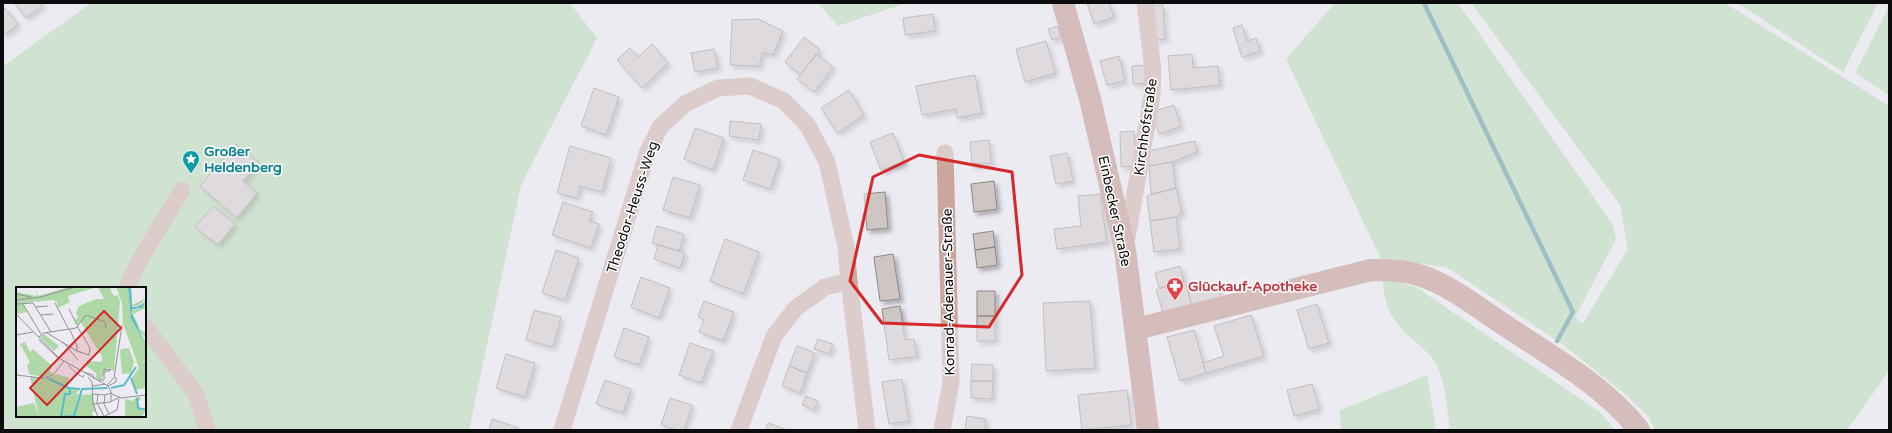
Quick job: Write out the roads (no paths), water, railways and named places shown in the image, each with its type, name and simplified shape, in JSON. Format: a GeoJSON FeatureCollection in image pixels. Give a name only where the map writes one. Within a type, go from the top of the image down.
{"type":"FeatureCollection","features":[{"type":"Feature","properties":{"kind":"street","name":"Einbecker Straße"},"geometry":{"type":"LineString","coordinates":[[1063,3],[1090,99],[1124,250],[1149,428]]}},
{"type":"Feature","properties":{"kind":"street","name":"Kirchhofstraße"},"geometry":{"type":"LineString","coordinates":[[1124,250],[1152,96],[1153,72],[1145,3]]}},
{"type":"Feature","properties":{"kind":"street","name":"Theodor-Heuss-Weg"},"geometry":{"type":"LineString","coordinates":[[562,430],[647,154],[660,126],[685,104],[718,88],[750,86],[784,101],[808,126],[827,162],[846,247],[867,430]]}},
{"type":"Feature","properties":{"kind":"street","name":"Konrad-Adenauer-Straße"},"geometry":{"type":"LineString","coordinates":[[942,430],[951,382],[945,153]]}},
{"type":"Feature","properties":{"kind":"street"},"geometry":{"type":"LineString","coordinates":[[127,287],[138,263],[182,190]]}},
{"type":"Feature","properties":{"kind":"street"},"geometry":{"type":"LineString","coordinates":[[1136,329],[1371,270],[1398,270],[1423,276],[1450,290],[1576,373],[1614,402],[1639,430]]}},
{"type":"Feature","properties":{"kind":"street"},"geometry":{"type":"LineString","coordinates":[[739,430],[774,336],[796,308],[825,287],[849,281]]}},
{"type":"Feature","properties":{"kind":"street"},"geometry":{"type":"LineString","coordinates":[[146,327],[196,394],[207,430]]}},
{"type":"Feature","properties":{"kind":"waterway"},"geometry":{"type":"LineString","coordinates":[[1424,3],[1573,312],[1557,341]]}},
{"type":"Feature","properties":{"kind":"place","name":"Großer Heldenberg"},"geometry":{"type":"Point","coordinates":[191,174]}},
{"type":"Feature","properties":{"kind":"place","name":"Glückauf-Apotheke"},"geometry":{"type":"Point","coordinates":[1175,301]}}]}
